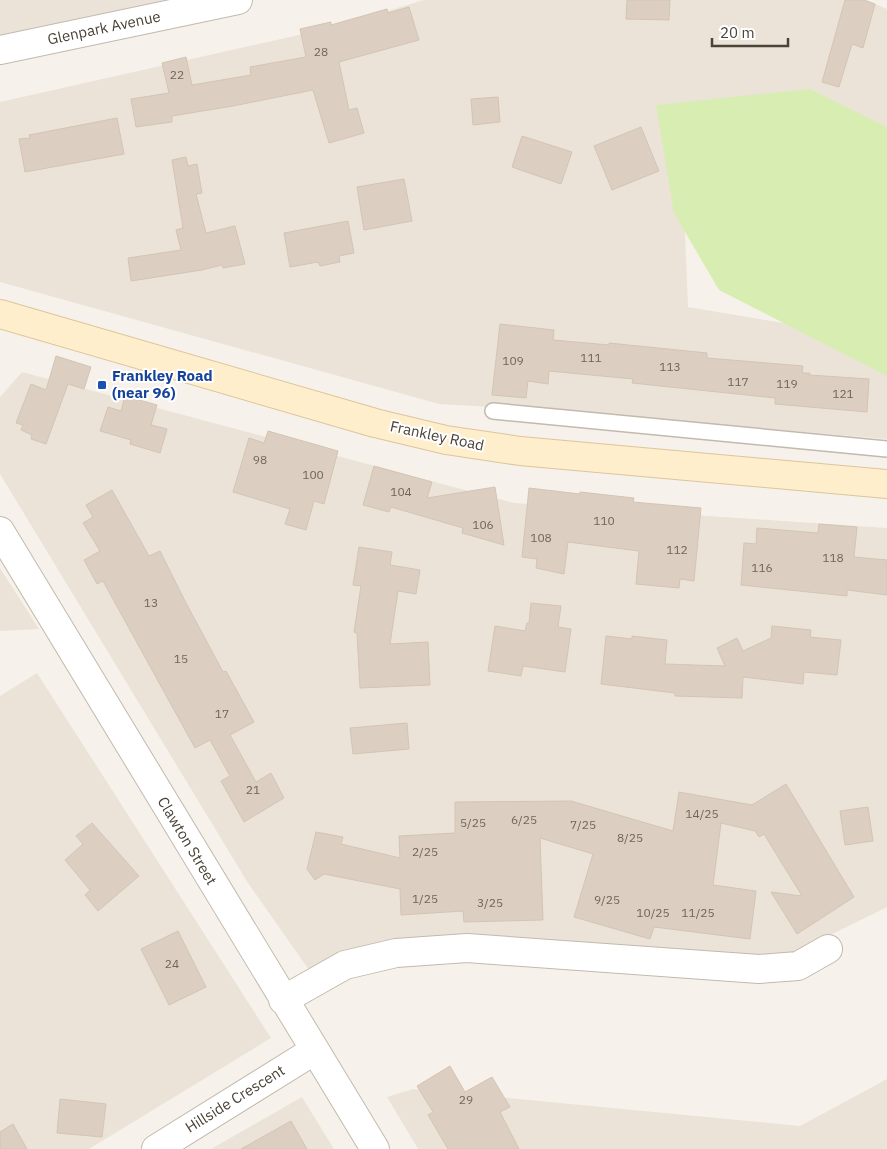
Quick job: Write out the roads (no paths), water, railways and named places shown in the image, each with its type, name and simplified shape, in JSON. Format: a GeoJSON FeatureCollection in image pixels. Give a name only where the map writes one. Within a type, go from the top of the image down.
{"type":"FeatureCollection","features":[{"type":"Feature","properties":{"kind":"street","name":"Glenpark Avenue"},"geometry":{"type":"LineString","coordinates":[[0,50],[238,0]]}},
{"type":"Feature","properties":{"kind":"street","name":"Frankley Road"},"geometry":{"type":"LineString","coordinates":[[0,314],[375,423],[446,440],[520,451],[887,484]]}},
{"type":"Feature","properties":{"kind":"street","name":"Clawton Street"},"geometry":{"type":"LineString","coordinates":[[0,531],[375,1149]]}},
{"type":"Feature","properties":{"kind":"street"},"geometry":{"type":"LineString","coordinates":[[283,1000],[346,965],[396,953],[467,948],[759,968],[798,966],[828,949]]}},
{"type":"Feature","properties":{"kind":"street","name":"Hillside Crescent"},"geometry":{"type":"LineString","coordinates":[[156,1149],[315,1050]]}},
{"type":"Feature","properties":{"kind":"lane"},"geometry":{"type":"LineString","coordinates":[[493,411],[887,449]]}},
{"type":"Feature","properties":{"kind":"place","name":"Frankley Road (near 96)"},"geometry":{"type":"Point","coordinates":[102,385]}}]}
